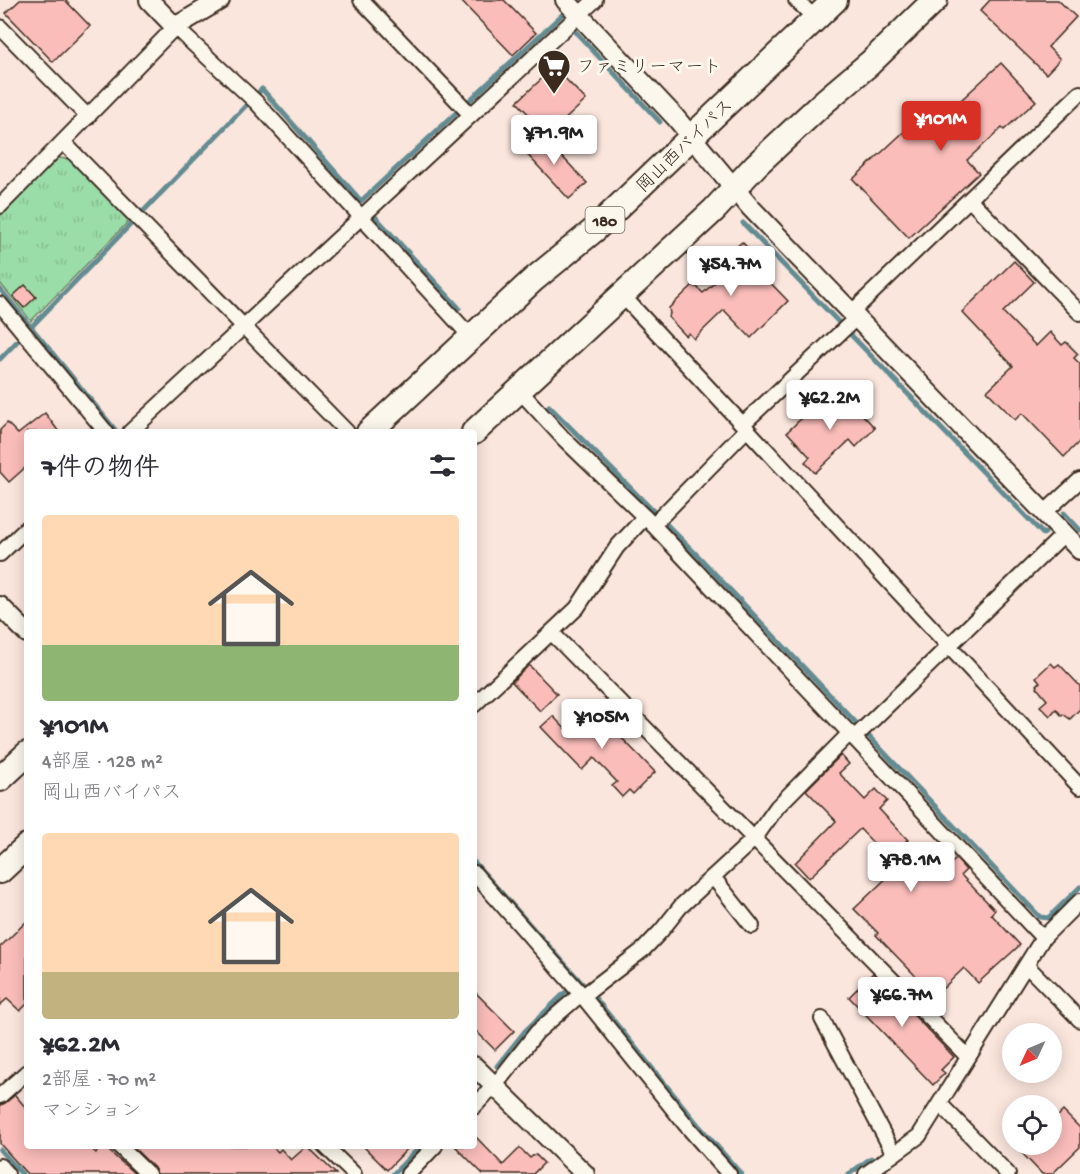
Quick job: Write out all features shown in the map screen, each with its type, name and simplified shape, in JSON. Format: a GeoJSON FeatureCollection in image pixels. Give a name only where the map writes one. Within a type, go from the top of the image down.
{"type":"FeatureCollection","features":[{"type":"Feature","properties":{"kind":"highway","name":"岡山西バイパス"},"geometry":{"type":"LineString","coordinates":[[372,429],[533,280],[593,231],[835,0]]}},
{"type":"Feature","properties":{"kind":"highway"},"geometry":{"type":"LineString","coordinates":[[477,429],[714,210],[756,165],[870,63],[935,0]]}},
{"type":"Feature","properties":{"kind":"highway"},"geometry":{"type":"LineString","coordinates":[[0,779],[24,757]]}},
{"type":"Feature","properties":{"kind":"highway"},"geometry":{"type":"LineString","coordinates":[[0,871],[24,849]]}},
{"type":"Feature","properties":{"kind":"street"},"geometry":{"type":"LineString","coordinates":[[149,0],[366,211],[471,337]]}},
{"type":"Feature","properties":{"kind":"street"},"geometry":{"type":"LineString","coordinates":[[0,206],[175,27],[220,0]]}},
{"type":"Feature","properties":{"kind":"street"},"geometry":{"type":"LineString","coordinates":[[361,0],[466,109]]}},
{"type":"Feature","properties":{"kind":"street"},"geometry":{"type":"LineString","coordinates":[[133,429],[366,211],[466,109],[571,13],[595,0]]}},
{"type":"Feature","properties":{"kind":"street"},"geometry":{"type":"LineString","coordinates":[[796,0],[816,19]]}},
{"type":"Feature","properties":{"kind":"street"},"geometry":{"type":"LineString","coordinates":[[571,13],[675,117],[849,322],[1080,550]]}},
{"type":"Feature","properties":{"kind":"street"},"geometry":{"type":"LineString","coordinates":[[0,27],[88,117]]}},
{"type":"Feature","properties":{"kind":"street"},"geometry":{"type":"LineString","coordinates":[[477,702],[577,608],[617,547],[655,519],[970,200],[1080,93]]}},
{"type":"Feature","properties":{"kind":"street"},"geometry":{"type":"LineString","coordinates":[[64,143],[344,429]]}},
{"type":"Feature","properties":{"kind":"street"},"geometry":{"type":"LineString","coordinates":[[970,200],[1080,313]]}},
{"type":"Feature","properties":{"kind":"street"},"geometry":{"type":"LineString","coordinates":[[622,295],[1080,787]]}},
{"type":"Feature","properties":{"kind":"street"},"geometry":{"type":"LineString","coordinates":[[0,304],[104,429]]}},
{"type":"Feature","properties":{"kind":"street"},"geometry":{"type":"LineString","coordinates":[[519,390],[564,439],[655,519],[857,733],[1043,938]]}},
{"type":"Feature","properties":{"kind":"street"},"geometry":{"type":"LineString","coordinates":[[1044,513],[1080,480]]}},
{"type":"Feature","properties":{"kind":"street"},"geometry":{"type":"LineString","coordinates":[[0,554],[24,531]]}},
{"type":"Feature","properties":{"kind":"street"},"geometry":{"type":"LineString","coordinates":[[477,1104],[537,1032],[582,991],[644,949],[662,931],[681,906],[755,838],[777,807],[949,647],[1064,534]]}},
{"type":"Feature","properties":{"kind":"street"},"geometry":{"type":"LineString","coordinates":[[0,606],[24,630]]}},
{"type":"Feature","properties":{"kind":"street"},"geometry":{"type":"LineString","coordinates":[[552,633],[968,1057]]}},
{"type":"Feature","properties":{"kind":"street"},"geometry":{"type":"LineString","coordinates":[[477,876],[582,991],[686,1125],[729,1174]]}},
{"type":"Feature","properties":{"kind":"street"},"geometry":{"type":"LineString","coordinates":[[713,877],[752,926]]}},
{"type":"Feature","properties":{"kind":"street"},"geometry":{"type":"LineString","coordinates":[[874,1168],[919,1136],[1043,938],[1080,901]]}},
{"type":"Feature","properties":{"kind":"street"},"geometry":{"type":"LineString","coordinates":[[1027,966],[1080,1020]]}},
{"type":"Feature","properties":{"kind":"street"},"geometry":{"type":"LineString","coordinates":[[822,1019],[894,1154]]}},
{"type":"Feature","properties":{"kind":"street"},"geometry":{"type":"LineString","coordinates":[[477,1069],[585,1174]]}},
{"type":"Feature","properties":{"kind":"street"},"geometry":{"type":"LineString","coordinates":[[0,1096],[24,1075]]}},
{"type":"Feature","properties":{"kind":"street"},"geometry":{"type":"LineString","coordinates":[[940,1104],[1008,1174]]}},
{"type":"Feature","properties":{"kind":"street"},"geometry":{"type":"LineString","coordinates":[[122,1149],[148,1174]]}},
{"type":"Feature","properties":{"kind":"street"},"geometry":{"type":"LineString","coordinates":[[328,1149],[354,1174]]}},
{"type":"Feature","properties":{"kind":"street"},"geometry":{"type":"LineString","coordinates":[[408,1174],[432,1149]]}},
{"type":"Feature","properties":{"kind":"street"},"geometry":{"type":"LineString","coordinates":[[0,1166],[7,1174]]}},
{"type":"Feature","properties":{"kind":"green space"},"geometry":{"type":"Polygon","coordinates":[[[57,158],[69,159],[130,220],[31,321],[0,283],[0,216],[57,158]]]}},
{"type":"Feature","properties":{"kind":"building"},"geometry":{"type":"Polygon","coordinates":[[[20,0],[65,0],[90,26],[53,62],[6,13],[20,0]]]}},
{"type":"Feature","properties":{"kind":"building"},"geometry":{"type":"Polygon","coordinates":[[[460,0],[504,0],[536,33],[513,55],[460,0]]]}},
{"type":"Feature","properties":{"kind":"building"},"geometry":{"type":"Polygon","coordinates":[[[990,0],[1058,0],[1076,17],[1048,47],[1060,59],[1046,74],[980,11],[990,0]]]}},
{"type":"Feature","properties":{"kind":"building"},"geometry":{"type":"Polygon","coordinates":[[[1001,63],[1036,101],[967,160],[979,173],[909,238],[853,179],[923,114],[934,125],[1001,63]]]}},
{"type":"Feature","properties":{"kind":"building"},"geometry":{"type":"Polygon","coordinates":[[[554,67],[586,100],[548,135],[517,102],[554,67]]]}},
{"type":"Feature","properties":{"kind":"building"},"geometry":{"type":"Polygon","coordinates":[[[540,133],[587,183],[569,199],[522,149],[540,133]]]}},
{"type":"Feature","properties":{"kind":"building"},"geometry":{"type":"Polygon","coordinates":[[[742,242],[767,268],[761,273],[788,301],[751,338],[724,310],[694,339],[689,333],[686,336],[668,317],[669,308],[693,285],[703,293],[723,275],[714,266],[742,242]]]}},
{"type":"Feature","properties":{"kind":"building"},"geometry":{"type":"Polygon","coordinates":[[[1014,261],[1034,282],[1003,312],[1036,346],[1050,332],[1062,345],[1066,342],[1078,354],[1074,358],[1080,364],[1080,441],[1064,457],[1022,413],[1015,420],[987,391],[1013,366],[962,312],[1014,261]]]}},
{"type":"Feature","properties":{"kind":"building"},"geometry":{"type":"Polygon","coordinates":[[[25,285],[36,297],[24,308],[13,296],[25,285]]]}},
{"type":"Feature","properties":{"kind":"building"},"geometry":{"type":"Polygon","coordinates":[[[845,396],[875,428],[856,447],[850,440],[815,473],[805,462],[810,457],[787,432],[824,397],[833,408],[845,396]]]}},
{"type":"Feature","properties":{"kind":"building"},"geometry":{"type":"Polygon","coordinates":[[[45,413],[57,429],[24,429],[45,413]]]}},
{"type":"Feature","properties":{"kind":"building"},"geometry":{"type":"Polygon","coordinates":[[[7,423],[18,434],[24,429],[24,469],[9,482],[0,472],[0,430],[7,423]]]}},
{"type":"Feature","properties":{"kind":"building"},"geometry":{"type":"Polygon","coordinates":[[[1051,663],[1055,667],[1059,664],[1080,686],[1080,709],[1070,719],[1063,714],[1062,716],[1056,709],[1050,716],[1040,706],[1047,700],[1037,688],[1040,682],[1036,677],[1051,663]]]}},
{"type":"Feature","properties":{"kind":"building"},"geometry":{"type":"Polygon","coordinates":[[[529,665],[557,694],[540,711],[512,682],[529,665]]]}},
{"type":"Feature","properties":{"kind":"building"},"geometry":{"type":"Polygon","coordinates":[[[600,707],[622,729],[617,733],[655,772],[633,794],[629,790],[622,797],[612,786],[617,782],[594,758],[582,770],[541,727],[553,716],[571,735],[600,707]]]}},
{"type":"Feature","properties":{"kind":"building"},"geometry":{"type":"Polygon","coordinates":[[[841,755],[849,764],[839,773],[865,800],[876,789],[887,801],[879,809],[939,875],[956,859],[966,870],[961,875],[995,910],[991,914],[1020,945],[978,983],[964,968],[935,996],[854,909],[897,868],[860,829],[809,878],[795,863],[836,821],[806,790],[841,755]]]}},
{"type":"Feature","properties":{"kind":"building"},"geometry":{"type":"Polygon","coordinates":[[[24,924],[24,1007],[20,1011],[7,999],[0,1005],[0,947],[24,924]]]}},
{"type":"Feature","properties":{"kind":"building"},"geometry":{"type":"Polygon","coordinates":[[[873,973],[954,1057],[941,1070],[945,1073],[933,1085],[849,997],[873,973]]]}},
{"type":"Feature","properties":{"kind":"building"},"geometry":{"type":"Polygon","coordinates":[[[477,994],[514,1031],[495,1050],[477,1032],[477,994]]]}},
{"type":"Feature","properties":{"kind":"building"},"geometry":{"type":"Polygon","coordinates":[[[15,1095],[24,1106],[24,1149],[91,1149],[96,1153],[100,1149],[106,1149],[135,1174],[27,1174],[0,1144],[0,1105],[15,1095]]]}},
{"type":"Feature","properties":{"kind":"building"},"geometry":{"type":"Polygon","coordinates":[[[1062,1112],[1080,1128],[1080,1147],[1052,1174],[1042,1174],[1024,1155],[1062,1155],[1062,1112]]]}},
{"type":"Feature","properties":{"kind":"building"},"geometry":{"type":"Polygon","coordinates":[[[477,1138],[503,1165],[520,1148],[530,1158],[535,1154],[544,1163],[533,1174],[483,1174],[458,1149],[477,1149],[477,1138]]]}},
{"type":"Feature","properties":{"kind":"building"},"geometry":{"type":"Polygon","coordinates":[[[135,1149],[275,1149],[278,1152],[281,1149],[291,1160],[304,1149],[310,1149],[336,1174],[157,1174],[135,1149]]]}},
{"type":"Feature","properties":{"kind":"building"},"geometry":{"type":"Polygon","coordinates":[[[366,1149],[407,1149],[387,1170],[366,1149]]]}},
{"type":"Feature","properties":{"kind":"waterway"},"geometry":{"type":"LineString","coordinates":[[0,359],[262,89],[361,201],[578,0]]}},
{"type":"Feature","properties":{"kind":"waterway"},"geometry":{"type":"LineString","coordinates":[[570,26],[660,122]]}},
{"type":"Feature","properties":{"kind":"waterway"},"geometry":{"type":"LineString","coordinates":[[370,211],[459,308]]}},
{"type":"Feature","properties":{"kind":"waterway"},"geometry":{"type":"LineString","coordinates":[[743,223],[1043,534],[1045,533]]}},
{"type":"Feature","properties":{"kind":"waterway"},"geometry":{"type":"LineString","coordinates":[[0,289],[115,429]]}},
{"type":"Feature","properties":{"kind":"waterway"},"geometry":{"type":"LineString","coordinates":[[549,406],[699,557],[1040,917],[1048,918],[1080,887]]}},
{"type":"Feature","properties":{"kind":"waterway"},"geometry":{"type":"LineString","coordinates":[[1063,515],[1064,513],[1080,530]]}},
{"type":"Feature","properties":{"kind":"waterway"},"geometry":{"type":"LineString","coordinates":[[477,865],[596,999],[741,1174]]}},
{"type":"Feature","properties":{"kind":"waterway"},"geometry":{"type":"LineString","coordinates":[[497,1066],[525,1031],[573,985]]}},
{"type":"Feature","properties":{"kind":"waterway"},"geometry":{"type":"LineString","coordinates":[[393,1174],[418,1149]]}},
{"type":"Feature","properties":{"kind":"waterway"},"geometry":{"type":"LineString","coordinates":[[0,1150],[22,1174]]}},
{"type":"Feature","properties":{"kind":"waterway"},"geometry":{"type":"LineString","coordinates":[[849,1174],[871,1158],[887,1174]]}},
{"type":"Feature","properties":{"kind":"place","name":"ファミリーマート"},"geometry":{"type":"Point","coordinates":[554,95]}}]}
